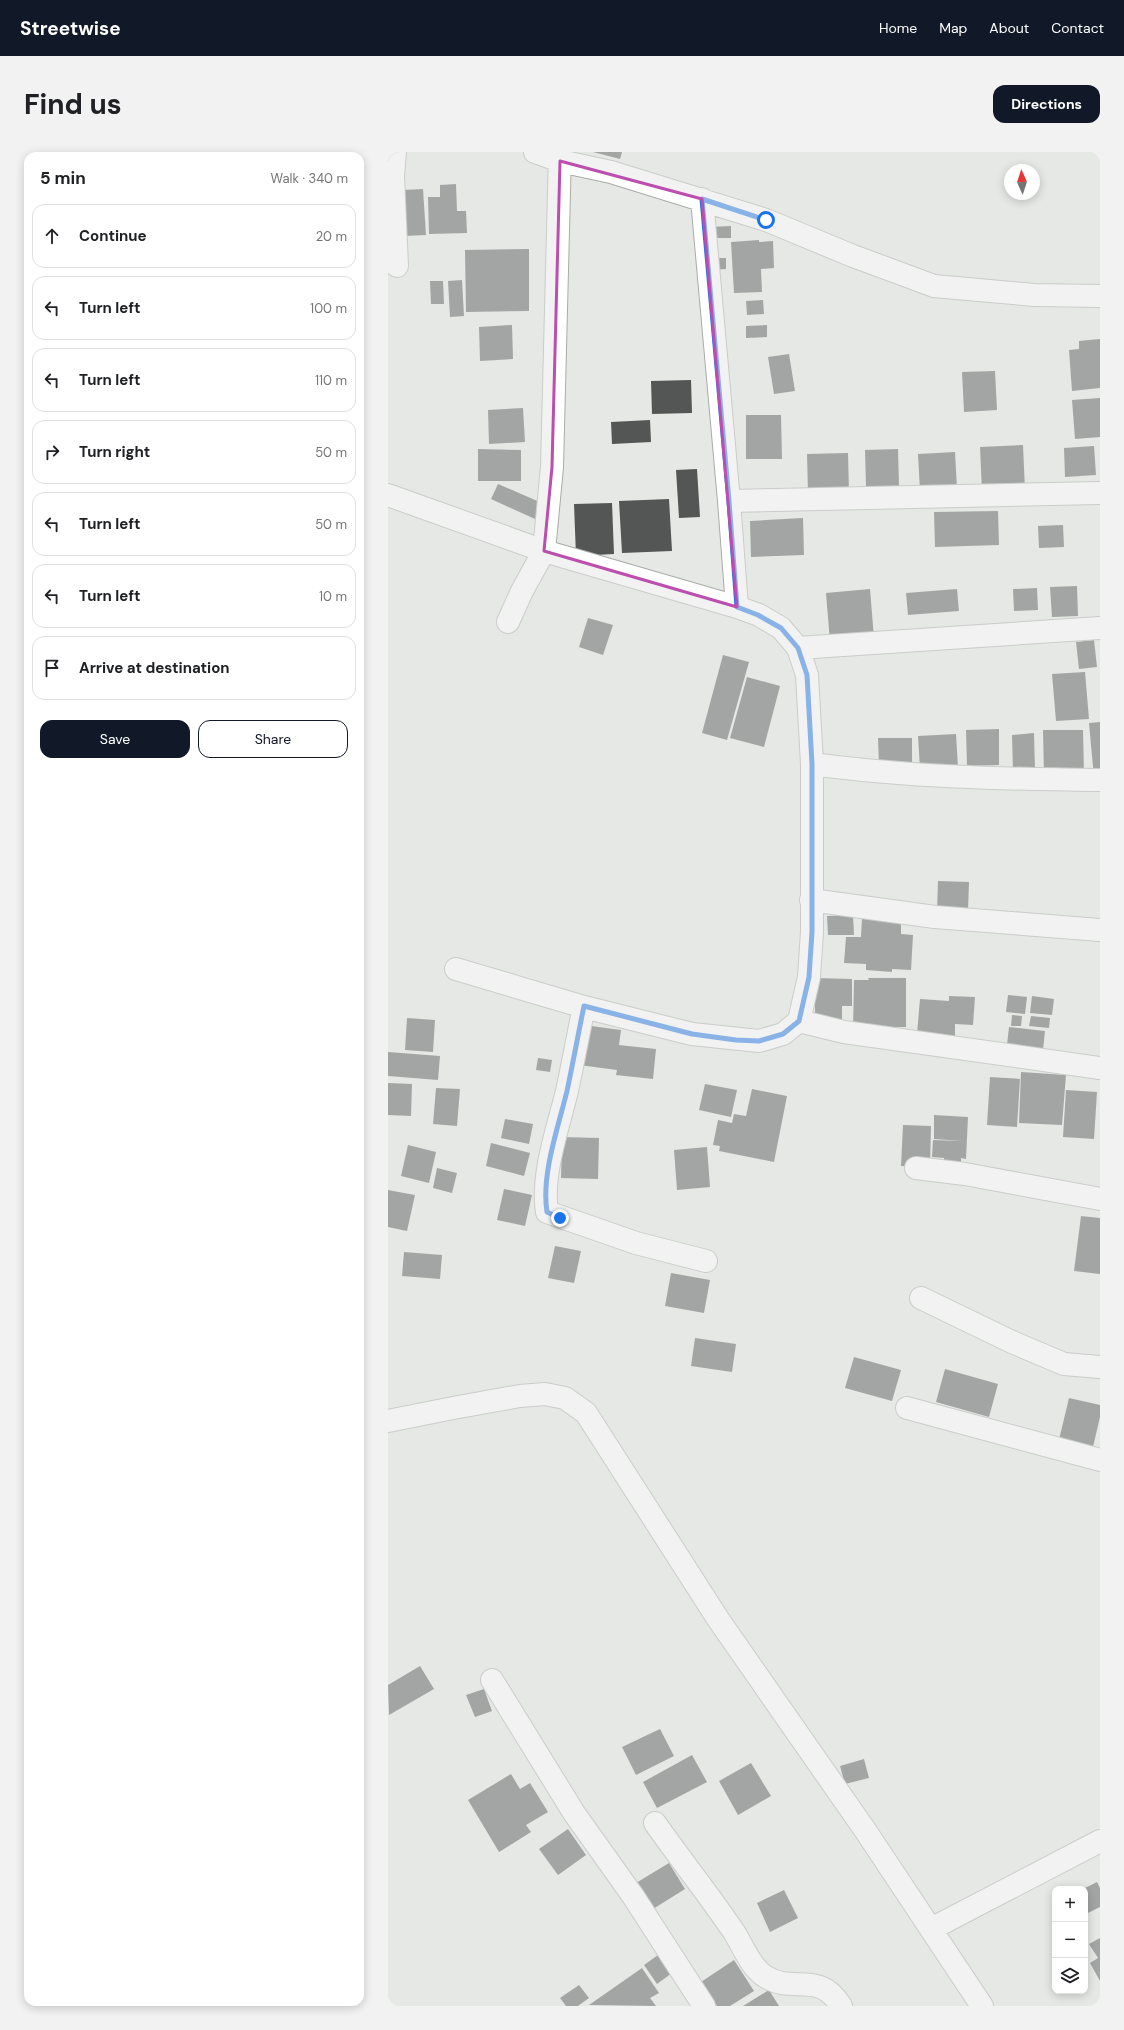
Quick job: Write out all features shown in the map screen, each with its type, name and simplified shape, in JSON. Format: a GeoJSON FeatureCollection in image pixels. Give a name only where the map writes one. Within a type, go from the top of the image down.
{"type":"FeatureCollection","features":[{"type":"Feature","properties":{"kind":"street"},"geometry":{"type":"LineString","coordinates":[[395,152],[394,176],[397,266]]}},
{"type":"Feature","properties":{"kind":"street"},"geometry":{"type":"LineString","coordinates":[[535,152],[560,156],[766,220],[853,256],[934,286],[1034,295],[1100,296]]}},
{"type":"Feature","properties":{"kind":"street"},"geometry":{"type":"LineString","coordinates":[[508,622],[522,591],[544,551],[552,467],[560,156]]}},
{"type":"Feature","properties":{"kind":"street"},"geometry":{"type":"LineString","coordinates":[[702,199],[737,607]]}},
{"type":"Feature","properties":{"kind":"street"},"geometry":{"type":"LineString","coordinates":[[729,501],[1100,494]]}},
{"type":"Feature","properties":{"kind":"street"},"geometry":{"type":"LineString","coordinates":[[388,495],[544,551],[737,607],[758,615],[781,628],[798,648],[807,675],[812,764],[811,900],[809,977],[799,1021],[783,1034],[759,1041],[736,1040],[692,1034],[584,1006],[456,969]]}},
{"type":"Feature","properties":{"kind":"street"},"geometry":{"type":"LineString","coordinates":[[798,648],[1100,628]]}},
{"type":"Feature","properties":{"kind":"street"},"geometry":{"type":"LineString","coordinates":[[812,764],[852,770],[962,778],[1100,780]]}},
{"type":"Feature","properties":{"kind":"street"},"geometry":{"type":"LineString","coordinates":[[811,900],[935,917],[1100,930]]}},
{"type":"Feature","properties":{"kind":"street"},"geometry":{"type":"LineString","coordinates":[[584,1006],[567,1091],[553,1146],[545,1200],[547,1212],[636,1243],[706,1261]]}},
{"type":"Feature","properties":{"kind":"street"},"geometry":{"type":"LineString","coordinates":[[799,1021],[844,1032],[1100,1068]]}},
{"type":"Feature","properties":{"kind":"street"},"geometry":{"type":"LineString","coordinates":[[916,1168],[965,1174],[1100,1199]]}},
{"type":"Feature","properties":{"kind":"street"},"geometry":{"type":"LineString","coordinates":[[921,1298],[1012,1342],[1064,1364],[1100,1367]]}},
{"type":"Feature","properties":{"kind":"street"},"geometry":{"type":"LineString","coordinates":[[388,1421],[520,1396],[544,1394],[565,1398],[586,1413],[718,1619],[865,1830],[982,2006]]}},
{"type":"Feature","properties":{"kind":"street"},"geometry":{"type":"LineString","coordinates":[[907,1408],[1100,1460]]}},
{"type":"Feature","properties":{"kind":"street"},"geometry":{"type":"LineString","coordinates":[[492,1680],[574,1813],[633,1896],[704,2006]]}},
{"type":"Feature","properties":{"kind":"street"},"geometry":{"type":"LineString","coordinates":[[655,1824],[734,1932],[755,1966],[765,1976],[781,1983],[806,1984],[823,1987],[836,1997],[841,2006]]}},
{"type":"Feature","properties":{"kind":"street"},"geometry":{"type":"LineString","coordinates":[[930,1929],[1100,1841]]}},
{"type":"Feature","properties":{"kind":"highlighted area"},"geometry":{"type":"Polygon","coordinates":[[[560,161],[702,199],[737,607],[544,551],[552,467],[560,161]]]}},
{"type":"Feature","properties":{"kind":"building"},"geometry":{"type":"Polygon","coordinates":[[[593,152],[622,152],[620,159],[593,152]]]}},
{"type":"Feature","properties":{"kind":"building"},"geometry":{"type":"Polygon","coordinates":[[[456,184],[457,211],[466,211],[467,233],[429,234],[428,197],[440,197],[440,185],[456,184]]]}},
{"type":"Feature","properties":{"kind":"building"},"geometry":{"type":"Polygon","coordinates":[[[423,189],[426,235],[405,236],[403,190],[423,189]]]}},
{"type":"Feature","properties":{"kind":"building"},"geometry":{"type":"Polygon","coordinates":[[[731,226],[731,238],[709,238],[709,227],[731,226]]]}},
{"type":"Feature","properties":{"kind":"building"},"geometry":{"type":"Polygon","coordinates":[[[759,240],[759,242],[773,241],[774,268],[761,269],[762,292],[734,293],[731,242],[759,240]]]}},
{"type":"Feature","properties":{"kind":"building"},"geometry":{"type":"Polygon","coordinates":[[[529,249],[529,311],[466,312],[465,250],[529,249]]]}},
{"type":"Feature","properties":{"kind":"building"},"geometry":{"type":"Polygon","coordinates":[[[710,258],[726,258],[726,269],[711,270],[710,258]]]}},
{"type":"Feature","properties":{"kind":"building"},"geometry":{"type":"Polygon","coordinates":[[[462,280],[464,316],[450,317],[448,281],[462,280]]]}},
{"type":"Feature","properties":{"kind":"building"},"geometry":{"type":"Polygon","coordinates":[[[430,281],[443,281],[444,304],[431,304],[430,281]]]}},
{"type":"Feature","properties":{"kind":"building"},"geometry":{"type":"Polygon","coordinates":[[[763,300],[764,314],[747,315],[746,301],[763,300]]]}},
{"type":"Feature","properties":{"kind":"building"},"geometry":{"type":"Polygon","coordinates":[[[512,325],[513,359],[480,361],[479,327],[512,325]]]}},
{"type":"Feature","properties":{"kind":"building"},"geometry":{"type":"Polygon","coordinates":[[[767,325],[767,337],[746,338],[746,326],[767,325]]]}},
{"type":"Feature","properties":{"kind":"building"},"geometry":{"type":"Polygon","coordinates":[[[1100,339],[1100,388],[1072,391],[1069,350],[1079,349],[1079,341],[1100,339]]]}},
{"type":"Feature","properties":{"kind":"building"},"geometry":{"type":"Polygon","coordinates":[[[789,354],[795,391],[774,394],[768,357],[789,354]]]}},
{"type":"Feature","properties":{"kind":"building"},"geometry":{"type":"Polygon","coordinates":[[[995,371],[997,410],[964,412],[962,372],[995,371]]]}},
{"type":"Feature","properties":{"kind":"building"},"geometry":{"type":"Polygon","coordinates":[[[691,380],[692,413],[652,414],[651,381],[691,380]]]}},
{"type":"Feature","properties":{"kind":"building"},"geometry":{"type":"Polygon","coordinates":[[[1100,398],[1100,437],[1075,439],[1072,400],[1100,398]]]}},
{"type":"Feature","properties":{"kind":"building"},"geometry":{"type":"Polygon","coordinates":[[[523,408],[525,442],[489,444],[488,410],[523,408]]]}},
{"type":"Feature","properties":{"kind":"building"},"geometry":{"type":"Polygon","coordinates":[[[746,415],[781,415],[782,459],[746,459],[746,415]]]}},
{"type":"Feature","properties":{"kind":"building"},"geometry":{"type":"Polygon","coordinates":[[[650,420],[651,442],[612,444],[611,422],[650,420]]]}},
{"type":"Feature","properties":{"kind":"building"},"geometry":{"type":"Polygon","coordinates":[[[1023,445],[1025,490],[982,492],[980,447],[1023,445]]]}},
{"type":"Feature","properties":{"kind":"building"},"geometry":{"type":"Polygon","coordinates":[[[1094,446],[1096,475],[1065,477],[1064,448],[1094,446]]]}},
{"type":"Feature","properties":{"kind":"building"},"geometry":{"type":"Polygon","coordinates":[[[478,449],[521,450],[521,481],[478,481],[478,449]]]}},
{"type":"Feature","properties":{"kind":"building"},"geometry":{"type":"Polygon","coordinates":[[[898,449],[899,486],[866,487],[865,450],[898,449]]]}},
{"type":"Feature","properties":{"kind":"building"},"geometry":{"type":"Polygon","coordinates":[[[955,452],[957,489],[920,491],[918,454],[955,452]]]}},
{"type":"Feature","properties":{"kind":"building"},"geometry":{"type":"Polygon","coordinates":[[[848,453],[849,492],[808,493],[807,454],[848,453]]]}},
{"type":"Feature","properties":{"kind":"building"},"geometry":{"type":"Polygon","coordinates":[[[697,469],[700,517],[679,518],[676,470],[697,469]]]}},
{"type":"Feature","properties":{"kind":"building"},"geometry":{"type":"Polygon","coordinates":[[[498,484],[542,503],[535,519],[491,499],[498,484]]]}},
{"type":"Feature","properties":{"kind":"building"},"geometry":{"type":"Polygon","coordinates":[[[669,499],[672,551],[622,553],[619,501],[669,499]]]}},
{"type":"Feature","properties":{"kind":"building"},"geometry":{"type":"Polygon","coordinates":[[[612,503],[614,554],[576,556],[574,504],[612,503]]]}},
{"type":"Feature","properties":{"kind":"building"},"geometry":{"type":"Polygon","coordinates":[[[998,511],[999,545],[935,547],[934,512],[998,511]]]}},
{"type":"Feature","properties":{"kind":"building"},"geometry":{"type":"Polygon","coordinates":[[[803,518],[804,555],[751,557],[750,521],[803,518]]]}},
{"type":"Feature","properties":{"kind":"building"},"geometry":{"type":"Polygon","coordinates":[[[1063,525],[1064,547],[1039,548],[1038,526],[1063,525]]]}},
{"type":"Feature","properties":{"kind":"building"},"geometry":{"type":"Polygon","coordinates":[[[1077,586],[1078,616],[1052,617],[1050,587],[1077,586]]]}},
{"type":"Feature","properties":{"kind":"building"},"geometry":{"type":"Polygon","coordinates":[[[1037,588],[1038,610],[1014,611],[1013,589],[1037,588]]]}},
{"type":"Feature","properties":{"kind":"building"},"geometry":{"type":"Polygon","coordinates":[[[870,589],[874,638],[830,642],[826,593],[870,589]]]}},
{"type":"Feature","properties":{"kind":"building"},"geometry":{"type":"Polygon","coordinates":[[[957,589],[959,611],[908,615],[906,593],[957,589]]]}},
{"type":"Feature","properties":{"kind":"building"},"geometry":{"type":"Polygon","coordinates":[[[588,618],[613,625],[603,655],[579,647],[588,618]]]}},
{"type":"Feature","properties":{"kind":"building"},"geometry":{"type":"Polygon","coordinates":[[[1094,640],[1097,667],[1079,669],[1076,642],[1094,640]]]}},
{"type":"Feature","properties":{"kind":"building"},"geometry":{"type":"Polygon","coordinates":[[[723,655],[749,662],[727,740],[702,733],[723,655]]]}},
{"type":"Feature","properties":{"kind":"building"},"geometry":{"type":"Polygon","coordinates":[[[1085,672],[1089,719],[1056,721],[1052,674],[1085,672]]]}},
{"type":"Feature","properties":{"kind":"building"},"geometry":{"type":"Polygon","coordinates":[[[747,677],[780,686],[764,747],[730,738],[747,677]]]}},
{"type":"Feature","properties":{"kind":"building"},"geometry":{"type":"Polygon","coordinates":[[[1100,722],[1100,777],[1094,778],[1089,723],[1100,722]]]}},
{"type":"Feature","properties":{"kind":"building"},"geometry":{"type":"Polygon","coordinates":[[[999,729],[999,765],[967,766],[966,730],[999,729]]]}},
{"type":"Feature","properties":{"kind":"building"},"geometry":{"type":"Polygon","coordinates":[[[1043,730],[1083,730],[1084,774],[1044,775],[1043,730]]]}},
{"type":"Feature","properties":{"kind":"building"},"geometry":{"type":"Polygon","coordinates":[[[1034,733],[1035,770],[1013,771],[1012,735],[1034,733]]]}},
{"type":"Feature","properties":{"kind":"building"},"geometry":{"type":"Polygon","coordinates":[[[956,734],[958,767],[920,769],[918,736],[956,734]]]}},
{"type":"Feature","properties":{"kind":"building"},"geometry":{"type":"Polygon","coordinates":[[[878,738],[912,738],[912,765],[879,765],[878,738]]]}},
{"type":"Feature","properties":{"kind":"building"},"geometry":{"type":"Polygon","coordinates":[[[938,881],[969,882],[968,912],[937,911],[938,881]]]}},
{"type":"Feature","properties":{"kind":"building"},"geometry":{"type":"Polygon","coordinates":[[[853,915],[854,935],[828,935],[827,916],[853,915]]]}},
{"type":"Feature","properties":{"kind":"building"},"geometry":{"type":"Polygon","coordinates":[[[862,918],[901,920],[901,934],[913,935],[911,970],[892,969],[892,972],[866,970],[866,964],[844,963],[846,937],[861,937],[862,918]]]}},
{"type":"Feature","properties":{"kind":"building"},"geometry":{"type":"Polygon","coordinates":[[[815,978],[852,979],[852,1006],[842,1006],[842,1021],[815,1021],[815,978]]]}},
{"type":"Feature","properties":{"kind":"building"},"geometry":{"type":"Polygon","coordinates":[[[868,978],[906,978],[906,1027],[882,1027],[853,1030],[854,980],[869,980],[868,978]]]}},
{"type":"Feature","properties":{"kind":"building"},"geometry":{"type":"Polygon","coordinates":[[[1008,995],[1027,997],[1025,1014],[1006,1012],[1008,995]]]}},
{"type":"Feature","properties":{"kind":"building"},"geometry":{"type":"Polygon","coordinates":[[[949,996],[975,997],[973,1025],[955,1024],[955,1036],[917,1034],[920,999],[949,1001],[949,996]]]}},
{"type":"Feature","properties":{"kind":"building"},"geometry":{"type":"Polygon","coordinates":[[[1032,996],[1054,999],[1052,1015],[1030,1013],[1032,996]]]}},
{"type":"Feature","properties":{"kind":"building"},"geometry":{"type":"Polygon","coordinates":[[[1012,1015],[1022,1016],[1021,1026],[1011,1026],[1012,1015]]]}},
{"type":"Feature","properties":{"kind":"building"},"geometry":{"type":"Polygon","coordinates":[[[1031,1016],[1050,1018],[1049,1028],[1029,1026],[1031,1016]]]}},
{"type":"Feature","properties":{"kind":"building"},"geometry":{"type":"Polygon","coordinates":[[[407,1018],[435,1020],[433,1052],[405,1050],[407,1018]]]}},
{"type":"Feature","properties":{"kind":"building"},"geometry":{"type":"Polygon","coordinates":[[[584,1025],[621,1030],[619,1045],[656,1049],[653,1079],[616,1075],[617,1070],[579,1065],[584,1025]]]}},
{"type":"Feature","properties":{"kind":"building"},"geometry":{"type":"Polygon","coordinates":[[[1009,1027],[1045,1031],[1043,1050],[1007,1045],[1009,1027]]]}},
{"type":"Feature","properties":{"kind":"building"},"geometry":{"type":"Polygon","coordinates":[[[388,1052],[440,1056],[438,1080],[388,1076],[388,1052]]]}},
{"type":"Feature","properties":{"kind":"building"},"geometry":{"type":"Polygon","coordinates":[[[538,1058],[552,1060],[550,1072],[536,1070],[538,1058]]]}},
{"type":"Feature","properties":{"kind":"building"},"geometry":{"type":"Polygon","coordinates":[[[1021,1072],[1066,1075],[1062,1125],[1019,1123],[1021,1072]]]}},
{"type":"Feature","properties":{"kind":"building"},"geometry":{"type":"Polygon","coordinates":[[[990,1077],[1020,1079],[1017,1127],[987,1125],[990,1077]]]}},
{"type":"Feature","properties":{"kind":"building"},"geometry":{"type":"Polygon","coordinates":[[[388,1083],[412,1084],[411,1116],[388,1115],[388,1083]]]}},
{"type":"Feature","properties":{"kind":"building"},"geometry":{"type":"Polygon","coordinates":[[[705,1084],[737,1090],[731,1117],[699,1110],[705,1084]]]}},
{"type":"Feature","properties":{"kind":"building"},"geometry":{"type":"Polygon","coordinates":[[[436,1088],[460,1089],[457,1126],[433,1124],[436,1088]]]}},
{"type":"Feature","properties":{"kind":"building"},"geometry":{"type":"Polygon","coordinates":[[[752,1089],[787,1096],[774,1162],[719,1151],[720,1146],[713,1145],[718,1120],[732,1123],[734,1114],[746,1116],[752,1089]]]}},
{"type":"Feature","properties":{"kind":"building"},"geometry":{"type":"Polygon","coordinates":[[[1066,1090],[1097,1092],[1094,1139],[1063,1137],[1066,1090]]]}},
{"type":"Feature","properties":{"kind":"building"},"geometry":{"type":"Polygon","coordinates":[[[934,1115],[968,1117],[966,1159],[961,1158],[961,1169],[944,1168],[944,1158],[932,1157],[933,1140],[963,1141],[934,1139],[934,1115]]]}},
{"type":"Feature","properties":{"kind":"building"},"geometry":{"type":"Polygon","coordinates":[[[505,1119],[533,1124],[529,1144],[501,1138],[505,1119]]]}},
{"type":"Feature","properties":{"kind":"building"},"geometry":{"type":"Polygon","coordinates":[[[903,1125],[931,1126],[930,1167],[901,1166],[903,1125]]]}},
{"type":"Feature","properties":{"kind":"building"},"geometry":{"type":"Polygon","coordinates":[[[562,1137],[599,1138],[598,1179],[561,1178],[562,1137]]]}},
{"type":"Feature","properties":{"kind":"building"},"geometry":{"type":"Polygon","coordinates":[[[491,1143],[530,1153],[524,1176],[486,1166],[491,1143]]]}},
{"type":"Feature","properties":{"kind":"building"},"geometry":{"type":"Polygon","coordinates":[[[408,1145],[436,1152],[429,1183],[401,1176],[408,1145]]]}},
{"type":"Feature","properties":{"kind":"building"},"geometry":{"type":"Polygon","coordinates":[[[707,1147],[710,1187],[677,1190],[674,1150],[707,1147]]]}},
{"type":"Feature","properties":{"kind":"building"},"geometry":{"type":"Polygon","coordinates":[[[437,1168],[457,1173],[452,1193],[433,1188],[437,1168]]]}},
{"type":"Feature","properties":{"kind":"building"},"geometry":{"type":"Polygon","coordinates":[[[504,1189],[532,1195],[525,1226],[497,1220],[504,1189]]]}},
{"type":"Feature","properties":{"kind":"building"},"geometry":{"type":"Polygon","coordinates":[[[388,1190],[415,1195],[407,1231],[388,1227],[388,1190]]]}},
{"type":"Feature","properties":{"kind":"building"},"geometry":{"type":"Polygon","coordinates":[[[1081,1216],[1100,1218],[1100,1274],[1074,1271],[1081,1216]]]}},
{"type":"Feature","properties":{"kind":"building"},"geometry":{"type":"Polygon","coordinates":[[[555,1246],[581,1251],[574,1283],[548,1278],[555,1246]]]}},
{"type":"Feature","properties":{"kind":"building"},"geometry":{"type":"Polygon","coordinates":[[[404,1252],[442,1255],[440,1279],[402,1276],[404,1252]]]}},
{"type":"Feature","properties":{"kind":"building"},"geometry":{"type":"Polygon","coordinates":[[[671,1273],[710,1280],[704,1313],[665,1306],[671,1273]]]}},
{"type":"Feature","properties":{"kind":"building"},"geometry":{"type":"Polygon","coordinates":[[[695,1338],[736,1344],[732,1372],[691,1366],[695,1338]]]}},
{"type":"Feature","properties":{"kind":"building"},"geometry":{"type":"Polygon","coordinates":[[[854,1357],[901,1370],[892,1401],[845,1388],[854,1357]]]}},
{"type":"Feature","properties":{"kind":"building"},"geometry":{"type":"Polygon","coordinates":[[[945,1369],[998,1384],[989,1417],[936,1402],[945,1369]]]}},
{"type":"Feature","properties":{"kind":"building"},"geometry":{"type":"Polygon","coordinates":[[[1069,1398],[1100,1405],[1100,1417],[1092,1451],[1058,1444],[1069,1398]]]}},
{"type":"Feature","properties":{"kind":"building"},"geometry":{"type":"Polygon","coordinates":[[[420,1666],[434,1689],[389,1715],[388,1685],[420,1666]]]}},
{"type":"Feature","properties":{"kind":"building"},"geometry":{"type":"Polygon","coordinates":[[[484,1689],[492,1711],[475,1717],[466,1695],[484,1689]]]}},
{"type":"Feature","properties":{"kind":"building"},"geometry":{"type":"Polygon","coordinates":[[[660,1729],[674,1756],[636,1775],[622,1747],[660,1729]]]}},
{"type":"Feature","properties":{"kind":"building"},"geometry":{"type":"Polygon","coordinates":[[[692,1755],[707,1782],[657,1808],[643,1782],[692,1755]]]}},
{"type":"Feature","properties":{"kind":"building"},"geometry":{"type":"Polygon","coordinates":[[[864,1759],[869,1778],[845,1784],[840,1766],[864,1759]]]}},
{"type":"Feature","properties":{"kind":"building"},"geometry":{"type":"Polygon","coordinates":[[[751,1763],[771,1796],[738,1815],[719,1781],[751,1763]]]}},
{"type":"Feature","properties":{"kind":"building"},"geometry":{"type":"Polygon","coordinates":[[[511,1774],[520,1789],[530,1783],[548,1812],[526,1825],[531,1832],[499,1852],[468,1800],[511,1774]]]}},
{"type":"Feature","properties":{"kind":"building"},"geometry":{"type":"Polygon","coordinates":[[[568,1829],[586,1855],[558,1875],[539,1849],[568,1829]]]}},
{"type":"Feature","properties":{"kind":"building"},"geometry":{"type":"Polygon","coordinates":[[[669,1863],[685,1889],[653,1909],[636,1883],[669,1863]]]}},
{"type":"Feature","properties":{"kind":"building"},"geometry":{"type":"Polygon","coordinates":[[[1097,1882],[1100,1888],[1100,1907],[1088,1913],[1088,1886],[1097,1882]]]}},
{"type":"Feature","properties":{"kind":"building"},"geometry":{"type":"Polygon","coordinates":[[[784,1890],[798,1918],[770,1932],[757,1903],[784,1890]]]}},
{"type":"Feature","properties":{"kind":"building"},"geometry":{"type":"Polygon","coordinates":[[[1100,1938],[1100,1981],[1090,1963],[1098,1958],[1089,1944],[1100,1938]]]}},
{"type":"Feature","properties":{"kind":"building"},"geometry":{"type":"Polygon","coordinates":[[[658,1955],[672,1973],[657,1984],[644,1965],[658,1955]]]}},
{"type":"Feature","properties":{"kind":"building"},"geometry":{"type":"Polygon","coordinates":[[[734,1960],[754,1991],[730,2006],[717,2006],[701,1982],[734,1960]]]}},
{"type":"Feature","properties":{"kind":"building"},"geometry":{"type":"Polygon","coordinates":[[[642,1968],[659,1993],[650,1998],[656,2006],[589,2005],[642,1968]]]}},
{"type":"Feature","properties":{"kind":"building"},"geometry":{"type":"Polygon","coordinates":[[[579,1985],[589,1998],[578,2006],[566,2006],[560,1998],[579,1985]]]}},
{"type":"Feature","properties":{"kind":"building"},"geometry":{"type":"Polygon","coordinates":[[[769,1990],[779,2006],[743,2006],[769,1990]]]}},
{"type":"Feature","properties":{"kind":"route"},"geometry":{"type":"LineString","coordinates":[[560,1218],[547,1212],[545,1200],[553,1146],[567,1091],[584,1006],[692,1034],[736,1040],[759,1041],[783,1034],[799,1021],[809,977],[812,932],[812,764],[807,675],[798,648],[781,628],[758,615],[737,607],[702,199],[766,220]]}}]}
